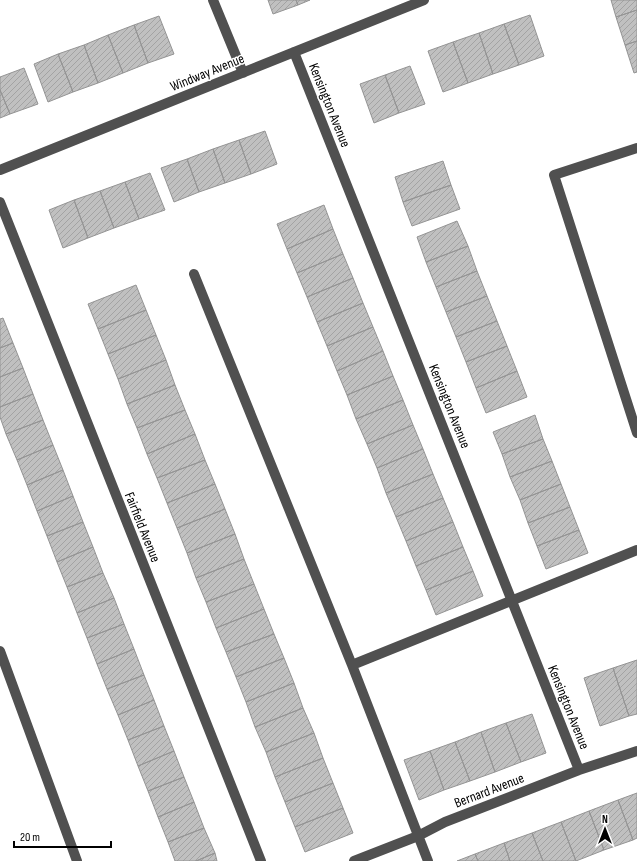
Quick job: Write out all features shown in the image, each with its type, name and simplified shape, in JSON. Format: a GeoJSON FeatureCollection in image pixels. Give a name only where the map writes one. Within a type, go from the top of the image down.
{"type":"FeatureCollection","features":[{"type":"Feature","properties":{"kind":"street"},"geometry":{"type":"LineString","coordinates":[[212,0],[243,73]]}},
{"type":"Feature","properties":{"kind":"street","name":"Windway Avenue"},"geometry":{"type":"LineString","coordinates":[[0,170],[424,0]]}},
{"type":"Feature","properties":{"kind":"street","name":"Kensington Avenue"},"geometry":{"type":"LineString","coordinates":[[294,52],[579,770]]}},
{"type":"Feature","properties":{"kind":"street"},"geometry":{"type":"LineString","coordinates":[[637,148],[554,175],[637,433]]}},
{"type":"Feature","properties":{"kind":"street","name":"Fairfield Avenue"},"geometry":{"type":"LineString","coordinates":[[0,202],[261,861]]}},
{"type":"Feature","properties":{"kind":"street"},"geometry":{"type":"LineString","coordinates":[[194,274],[352,665],[428,861]]}},
{"type":"Feature","properties":{"kind":"street"},"geometry":{"type":"LineString","coordinates":[[352,665],[637,550]]}},
{"type":"Feature","properties":{"kind":"street"},"geometry":{"type":"LineString","coordinates":[[0,651],[77,861]]}},
{"type":"Feature","properties":{"kind":"street","name":"Bernard Avenue"},"geometry":{"type":"LineString","coordinates":[[354,861],[418,836],[445,822],[579,770],[637,751]]}},
{"type":"Feature","properties":{"kind":"building"},"geometry":{"type":"Polygon","coordinates":[[[268,0],[296,0],[298,5],[273,14],[268,0]]]}},
{"type":"Feature","properties":{"kind":"building"},"geometry":{"type":"Polygon","coordinates":[[[296,0],[310,0],[298,5],[296,0]]]}},
{"type":"Feature","properties":{"kind":"building"},"geometry":{"type":"Polygon","coordinates":[[[611,0],[637,0],[637,10],[616,17],[611,0]]]}},
{"type":"Feature","properties":{"kind":"building"},"geometry":{"type":"Polygon","coordinates":[[[637,10],[637,41],[625,45],[616,17],[637,10]]]}},
{"type":"Feature","properties":{"kind":"building"},"geometry":{"type":"Polygon","coordinates":[[[530,15],[544,56],[519,65],[504,24],[530,15]]]}},
{"type":"Feature","properties":{"kind":"building"},"geometry":{"type":"Polygon","coordinates":[[[159,16],[174,54],[148,63],[134,25],[159,16]]]}},
{"type":"Feature","properties":{"kind":"building"},"geometry":{"type":"Polygon","coordinates":[[[504,24],[519,65],[493,74],[479,33],[504,24]]]}},
{"type":"Feature","properties":{"kind":"building"},"geometry":{"type":"Polygon","coordinates":[[[134,25],[148,63],[123,73],[108,35],[134,25]]]}},
{"type":"Feature","properties":{"kind":"building"},"geometry":{"type":"Polygon","coordinates":[[[479,33],[493,74],[468,83],[453,42],[479,33]]]}},
{"type":"Feature","properties":{"kind":"building"},"geometry":{"type":"Polygon","coordinates":[[[108,35],[123,73],[98,83],[84,45],[108,35]]]}},
{"type":"Feature","properties":{"kind":"building"},"geometry":{"type":"Polygon","coordinates":[[[637,41],[637,72],[634,73],[625,45],[637,41]]]}},
{"type":"Feature","properties":{"kind":"building"},"geometry":{"type":"Polygon","coordinates":[[[453,42],[468,83],[443,92],[428,51],[453,42]]]}},
{"type":"Feature","properties":{"kind":"building"},"geometry":{"type":"Polygon","coordinates":[[[84,45],[98,83],[73,92],[58,54],[84,45]]]}},
{"type":"Feature","properties":{"kind":"building"},"geometry":{"type":"Polygon","coordinates":[[[58,54],[73,92],[48,102],[34,64],[58,54]]]}},
{"type":"Feature","properties":{"kind":"building"},"geometry":{"type":"Polygon","coordinates":[[[410,66],[425,104],[399,113],[385,75],[410,66]]]}},
{"type":"Feature","properties":{"kind":"building"},"geometry":{"type":"Polygon","coordinates":[[[24,68],[38,104],[10,114],[0,90],[0,77],[24,68]]]}},
{"type":"Feature","properties":{"kind":"building"},"geometry":{"type":"Polygon","coordinates":[[[385,75],[399,113],[374,123],[360,84],[385,75]]]}},
{"type":"Feature","properties":{"kind":"building"},"geometry":{"type":"Polygon","coordinates":[[[0,90],[10,114],[0,118],[0,90]]]}},
{"type":"Feature","properties":{"kind":"building"},"geometry":{"type":"Polygon","coordinates":[[[265,131],[277,164],[251,174],[239,140],[265,131]]]}},
{"type":"Feature","properties":{"kind":"building"},"geometry":{"type":"Polygon","coordinates":[[[239,140],[251,174],[225,183],[213,149],[239,140]]]}},
{"type":"Feature","properties":{"kind":"building"},"geometry":{"type":"Polygon","coordinates":[[[213,149],[225,183],[199,192],[187,159],[213,149]]]}},
{"type":"Feature","properties":{"kind":"building"},"geometry":{"type":"Polygon","coordinates":[[[187,159],[199,192],[174,202],[161,168],[187,159]]]}},
{"type":"Feature","properties":{"kind":"building"},"geometry":{"type":"Polygon","coordinates":[[[443,161],[451,185],[403,202],[395,177],[443,161]]]}},
{"type":"Feature","properties":{"kind":"building"},"geometry":{"type":"Polygon","coordinates":[[[150,173],[165,210],[139,219],[125,182],[150,173]]]}},
{"type":"Feature","properties":{"kind":"building"},"geometry":{"type":"Polygon","coordinates":[[[125,182],[139,219],[114,228],[100,191],[125,182]]]}},
{"type":"Feature","properties":{"kind":"building"},"geometry":{"type":"Polygon","coordinates":[[[451,185],[460,209],[412,226],[403,202],[451,185]]]}},
{"type":"Feature","properties":{"kind":"building"},"geometry":{"type":"Polygon","coordinates":[[[100,191],[114,228],[88,238],[74,200],[100,191]]]}},
{"type":"Feature","properties":{"kind":"building"},"geometry":{"type":"Polygon","coordinates":[[[74,200],[88,238],[63,248],[49,210],[74,200]]]}},
{"type":"Feature","properties":{"kind":"building"},"geometry":{"type":"Polygon","coordinates":[[[324,205],[333,229],[287,249],[277,224],[324,205]]]}},
{"type":"Feature","properties":{"kind":"building"},"geometry":{"type":"Polygon","coordinates":[[[457,221],[468,246],[426,262],[417,237],[457,221]]]}},
{"type":"Feature","properties":{"kind":"building"},"geometry":{"type":"Polygon","coordinates":[[[333,229],[343,254],[297,273],[287,249],[333,229]]]}},
{"type":"Feature","properties":{"kind":"building"},"geometry":{"type":"Polygon","coordinates":[[[468,246],[477,271],[436,287],[426,262],[468,246]]]}},
{"type":"Feature","properties":{"kind":"building"},"geometry":{"type":"Polygon","coordinates":[[[343,254],[353,278],[307,297],[297,273],[343,254]]]}},
{"type":"Feature","properties":{"kind":"building"},"geometry":{"type":"Polygon","coordinates":[[[477,271],[487,296],[446,312],[436,287],[477,271]]]}},
{"type":"Feature","properties":{"kind":"building"},"geometry":{"type":"Polygon","coordinates":[[[353,278],[363,303],[317,322],[307,297],[353,278]]]}},
{"type":"Feature","properties":{"kind":"building"},"geometry":{"type":"Polygon","coordinates":[[[136,285],[146,310],[98,329],[88,304],[136,285]]]}},
{"type":"Feature","properties":{"kind":"building"},"geometry":{"type":"Polygon","coordinates":[[[487,296],[497,321],[456,337],[446,312],[487,296]]]}},
{"type":"Feature","properties":{"kind":"building"},"geometry":{"type":"Polygon","coordinates":[[[363,303],[373,327],[327,346],[317,322],[363,303]]]}},
{"type":"Feature","properties":{"kind":"building"},"geometry":{"type":"Polygon","coordinates":[[[146,310],[156,335],[108,354],[98,329],[146,310]]]}},
{"type":"Feature","properties":{"kind":"building"},"geometry":{"type":"Polygon","coordinates":[[[3,318],[13,343],[0,348],[0,319],[3,318]]]}},
{"type":"Feature","properties":{"kind":"building"},"geometry":{"type":"Polygon","coordinates":[[[497,321],[507,346],[466,362],[456,337],[497,321]]]}},
{"type":"Feature","properties":{"kind":"building"},"geometry":{"type":"Polygon","coordinates":[[[373,327],[383,351],[337,371],[327,346],[373,327]]]}},
{"type":"Feature","properties":{"kind":"building"},"geometry":{"type":"Polygon","coordinates":[[[156,335],[166,360],[118,379],[108,354],[156,335]]]}},
{"type":"Feature","properties":{"kind":"building"},"geometry":{"type":"Polygon","coordinates":[[[13,343],[23,368],[0,377],[0,348],[13,343]]]}},
{"type":"Feature","properties":{"kind":"building"},"geometry":{"type":"Polygon","coordinates":[[[507,346],[517,371],[476,388],[466,362],[507,346]]]}},
{"type":"Feature","properties":{"kind":"building"},"geometry":{"type":"Polygon","coordinates":[[[383,351],[393,376],[347,395],[337,371],[383,351]]]}},
{"type":"Feature","properties":{"kind":"building"},"geometry":{"type":"Polygon","coordinates":[[[166,360],[175,385],[127,404],[118,379],[166,360]]]}},
{"type":"Feature","properties":{"kind":"building"},"geometry":{"type":"Polygon","coordinates":[[[23,368],[33,394],[0,407],[0,377],[23,368]]]}},
{"type":"Feature","properties":{"kind":"building"},"geometry":{"type":"Polygon","coordinates":[[[517,371],[527,397],[486,413],[476,388],[517,371]]]}},
{"type":"Feature","properties":{"kind":"building"},"geometry":{"type":"Polygon","coordinates":[[[393,376],[403,400],[356,419],[347,395],[393,376]]]}},
{"type":"Feature","properties":{"kind":"building"},"geometry":{"type":"Polygon","coordinates":[[[175,385],[185,410],[137,428],[127,404],[175,385]]]}},
{"type":"Feature","properties":{"kind":"building"},"geometry":{"type":"Polygon","coordinates":[[[33,394],[43,420],[6,434],[0,417],[0,407],[33,394]]]}},
{"type":"Feature","properties":{"kind":"building"},"geometry":{"type":"Polygon","coordinates":[[[403,400],[413,425],[367,444],[356,419],[403,400]]]}},
{"type":"Feature","properties":{"kind":"building"},"geometry":{"type":"Polygon","coordinates":[[[185,410],[195,434],[147,454],[137,428],[185,410]]]}},
{"type":"Feature","properties":{"kind":"building"},"geometry":{"type":"Polygon","coordinates":[[[535,415],[543,439],[502,454],[493,432],[535,415]]]}},
{"type":"Feature","properties":{"kind":"building"},"geometry":{"type":"Polygon","coordinates":[[[43,420],[53,445],[17,460],[6,434],[43,420]]]}},
{"type":"Feature","properties":{"kind":"building"},"geometry":{"type":"Polygon","coordinates":[[[413,425],[423,449],[377,468],[367,444],[413,425]]]}},
{"type":"Feature","properties":{"kind":"building"},"geometry":{"type":"Polygon","coordinates":[[[195,434],[205,460],[157,478],[147,454],[195,434]]]}},
{"type":"Feature","properties":{"kind":"building"},"geometry":{"type":"Polygon","coordinates":[[[543,439],[552,461],[510,477],[502,454],[543,439]]]}},
{"type":"Feature","properties":{"kind":"building"},"geometry":{"type":"Polygon","coordinates":[[[53,445],[63,470],[27,485],[17,460],[53,445]]]}},
{"type":"Feature","properties":{"kind":"building"},"geometry":{"type":"Polygon","coordinates":[[[423,449],[433,474],[386,493],[377,468],[423,449]]]}},
{"type":"Feature","properties":{"kind":"building"},"geometry":{"type":"Polygon","coordinates":[[[205,460],[215,484],[167,503],[157,478],[205,460]]]}},
{"type":"Feature","properties":{"kind":"building"},"geometry":{"type":"Polygon","coordinates":[[[552,461],[561,484],[520,500],[510,477],[552,461]]]}},
{"type":"Feature","properties":{"kind":"building"},"geometry":{"type":"Polygon","coordinates":[[[63,470],[73,496],[37,511],[27,485],[63,470]]]}},
{"type":"Feature","properties":{"kind":"building"},"geometry":{"type":"Polygon","coordinates":[[[433,474],[443,498],[396,517],[386,493],[433,474]]]}},
{"type":"Feature","properties":{"kind":"building"},"geometry":{"type":"Polygon","coordinates":[[[215,484],[225,509],[177,528],[167,503],[215,484]]]}},
{"type":"Feature","properties":{"kind":"building"},"geometry":{"type":"Polygon","coordinates":[[[561,484],[570,507],[528,523],[520,500],[561,484]]]}},
{"type":"Feature","properties":{"kind":"building"},"geometry":{"type":"Polygon","coordinates":[[[73,496],[83,522],[47,536],[37,511],[73,496]]]}},
{"type":"Feature","properties":{"kind":"building"},"geometry":{"type":"Polygon","coordinates":[[[443,498],[453,522],[406,541],[396,517],[443,498]]]}},
{"type":"Feature","properties":{"kind":"building"},"geometry":{"type":"Polygon","coordinates":[[[570,507],[579,530],[537,546],[528,523],[570,507]]]}},
{"type":"Feature","properties":{"kind":"building"},"geometry":{"type":"Polygon","coordinates":[[[225,509],[235,534],[187,553],[177,528],[225,509]]]}},
{"type":"Feature","properties":{"kind":"building"},"geometry":{"type":"Polygon","coordinates":[[[83,522],[93,547],[57,562],[47,536],[83,522]]]}},
{"type":"Feature","properties":{"kind":"building"},"geometry":{"type":"Polygon","coordinates":[[[453,522],[463,547],[416,566],[406,541],[453,522]]]}},
{"type":"Feature","properties":{"kind":"building"},"geometry":{"type":"Polygon","coordinates":[[[579,530],[588,553],[546,569],[537,546],[579,530]]]}},
{"type":"Feature","properties":{"kind":"building"},"geometry":{"type":"Polygon","coordinates":[[[235,534],[244,559],[196,578],[187,553],[235,534]]]}},
{"type":"Feature","properties":{"kind":"building"},"geometry":{"type":"Polygon","coordinates":[[[93,547],[103,573],[67,587],[57,562],[93,547]]]}},
{"type":"Feature","properties":{"kind":"building"},"geometry":{"type":"Polygon","coordinates":[[[463,547],[473,571],[426,590],[416,566],[463,547]]]}},
{"type":"Feature","properties":{"kind":"building"},"geometry":{"type":"Polygon","coordinates":[[[244,559],[254,584],[206,602],[196,578],[244,559]]]}},
{"type":"Feature","properties":{"kind":"building"},"geometry":{"type":"Polygon","coordinates":[[[473,571],[483,596],[436,615],[426,590],[473,571]]]}},
{"type":"Feature","properties":{"kind":"building"},"geometry":{"type":"Polygon","coordinates":[[[103,573],[114,598],[77,613],[67,587],[103,573]]]}},
{"type":"Feature","properties":{"kind":"building"},"geometry":{"type":"Polygon","coordinates":[[[254,584],[264,609],[216,628],[206,602],[254,584]]]}},
{"type":"Feature","properties":{"kind":"building"},"geometry":{"type":"Polygon","coordinates":[[[114,598],[124,624],[87,638],[77,613],[114,598]]]}},
{"type":"Feature","properties":{"kind":"building"},"geometry":{"type":"Polygon","coordinates":[[[264,609],[274,634],[226,652],[216,628],[264,609]]]}},
{"type":"Feature","properties":{"kind":"building"},"geometry":{"type":"Polygon","coordinates":[[[124,624],[134,649],[97,664],[87,638],[124,624]]]}},
{"type":"Feature","properties":{"kind":"building"},"geometry":{"type":"Polygon","coordinates":[[[274,634],[284,658],[236,677],[226,652],[274,634]]]}},
{"type":"Feature","properties":{"kind":"building"},"geometry":{"type":"Polygon","coordinates":[[[134,649],[144,675],[107,689],[97,664],[134,649]]]}},
{"type":"Feature","properties":{"kind":"building"},"geometry":{"type":"Polygon","coordinates":[[[284,658],[294,683],[246,702],[236,677],[284,658]]]}},
{"type":"Feature","properties":{"kind":"building"},"geometry":{"type":"Polygon","coordinates":[[[637,660],[637,714],[629,716],[613,668],[637,660]]]}},
{"type":"Feature","properties":{"kind":"building"},"geometry":{"type":"Polygon","coordinates":[[[613,668],[629,716],[600,726],[584,678],[613,668]]]}},
{"type":"Feature","properties":{"kind":"building"},"geometry":{"type":"Polygon","coordinates":[[[144,675],[154,700],[118,715],[107,689],[144,675]]]}},
{"type":"Feature","properties":{"kind":"building"},"geometry":{"type":"Polygon","coordinates":[[[294,683],[303,708],[255,727],[246,702],[294,683]]]}},
{"type":"Feature","properties":{"kind":"building"},"geometry":{"type":"Polygon","coordinates":[[[154,700],[164,726],[128,740],[118,715],[154,700]]]}},
{"type":"Feature","properties":{"kind":"building"},"geometry":{"type":"Polygon","coordinates":[[[303,708],[314,733],[266,752],[255,727],[303,708]]]}},
{"type":"Feature","properties":{"kind":"building"},"geometry":{"type":"Polygon","coordinates":[[[532,714],[546,753],[521,762],[506,723],[532,714]]]}},
{"type":"Feature","properties":{"kind":"building"},"geometry":{"type":"Polygon","coordinates":[[[506,723],[521,762],[495,772],[481,732],[506,723]]]}},
{"type":"Feature","properties":{"kind":"building"},"geometry":{"type":"Polygon","coordinates":[[[164,726],[174,751],[138,766],[128,740],[164,726]]]}},
{"type":"Feature","properties":{"kind":"building"},"geometry":{"type":"Polygon","coordinates":[[[481,732],[495,772],[470,781],[455,742],[481,732]]]}},
{"type":"Feature","properties":{"kind":"building"},"geometry":{"type":"Polygon","coordinates":[[[314,733],[323,758],[275,777],[266,752],[314,733]]]}},
{"type":"Feature","properties":{"kind":"building"},"geometry":{"type":"Polygon","coordinates":[[[455,742],[470,781],[444,790],[430,751],[455,742]]]}},
{"type":"Feature","properties":{"kind":"building"},"geometry":{"type":"Polygon","coordinates":[[[174,751],[184,777],[148,791],[138,766],[174,751]]]}},
{"type":"Feature","properties":{"kind":"building"},"geometry":{"type":"Polygon","coordinates":[[[430,751],[444,790],[419,800],[404,760],[430,751]]]}},
{"type":"Feature","properties":{"kind":"building"},"geometry":{"type":"Polygon","coordinates":[[[323,758],[333,783],[285,802],[275,777],[323,758]]]}},
{"type":"Feature","properties":{"kind":"building"},"geometry":{"type":"Polygon","coordinates":[[[184,777],[194,802],[158,817],[148,791],[184,777]]]}},
{"type":"Feature","properties":{"kind":"building"},"geometry":{"type":"Polygon","coordinates":[[[333,783],[343,808],[295,827],[285,802],[333,783]]]}},
{"type":"Feature","properties":{"kind":"building"},"geometry":{"type":"Polygon","coordinates":[[[637,793],[637,838],[633,840],[618,800],[637,793]]]}},
{"type":"Feature","properties":{"kind":"building"},"geometry":{"type":"Polygon","coordinates":[[[618,800],[633,840],[604,850],[589,811],[618,800]]]}},
{"type":"Feature","properties":{"kind":"building"},"geometry":{"type":"Polygon","coordinates":[[[194,802],[204,828],[168,842],[158,817],[194,802]]]}},
{"type":"Feature","properties":{"kind":"building"},"geometry":{"type":"Polygon","coordinates":[[[343,808],[353,833],[305,852],[295,827],[343,808]]]}},
{"type":"Feature","properties":{"kind":"building"},"geometry":{"type":"Polygon","coordinates":[[[589,811],[604,850],[576,861],[561,822],[589,811]]]}},
{"type":"Feature","properties":{"kind":"building"},"geometry":{"type":"Polygon","coordinates":[[[561,822],[576,861],[543,861],[532,833],[561,822]]]}},
{"type":"Feature","properties":{"kind":"building"},"geometry":{"type":"Polygon","coordinates":[[[204,828],[215,853],[196,861],[175,861],[168,842],[204,828]]]}},
{"type":"Feature","properties":{"kind":"building"},"geometry":{"type":"Polygon","coordinates":[[[532,833],[543,861],[510,861],[504,843],[532,833]]]}},
{"type":"Feature","properties":{"kind":"building"},"geometry":{"type":"Polygon","coordinates":[[[504,843],[510,861],[478,861],[475,854],[504,843]]]}},
{"type":"Feature","properties":{"kind":"building"},"geometry":{"type":"Polygon","coordinates":[[[215,853],[217,861],[196,861],[215,853]]]}},
{"type":"Feature","properties":{"kind":"building"},"geometry":{"type":"Polygon","coordinates":[[[475,854],[478,861],[457,861],[475,854]]]}}]}
